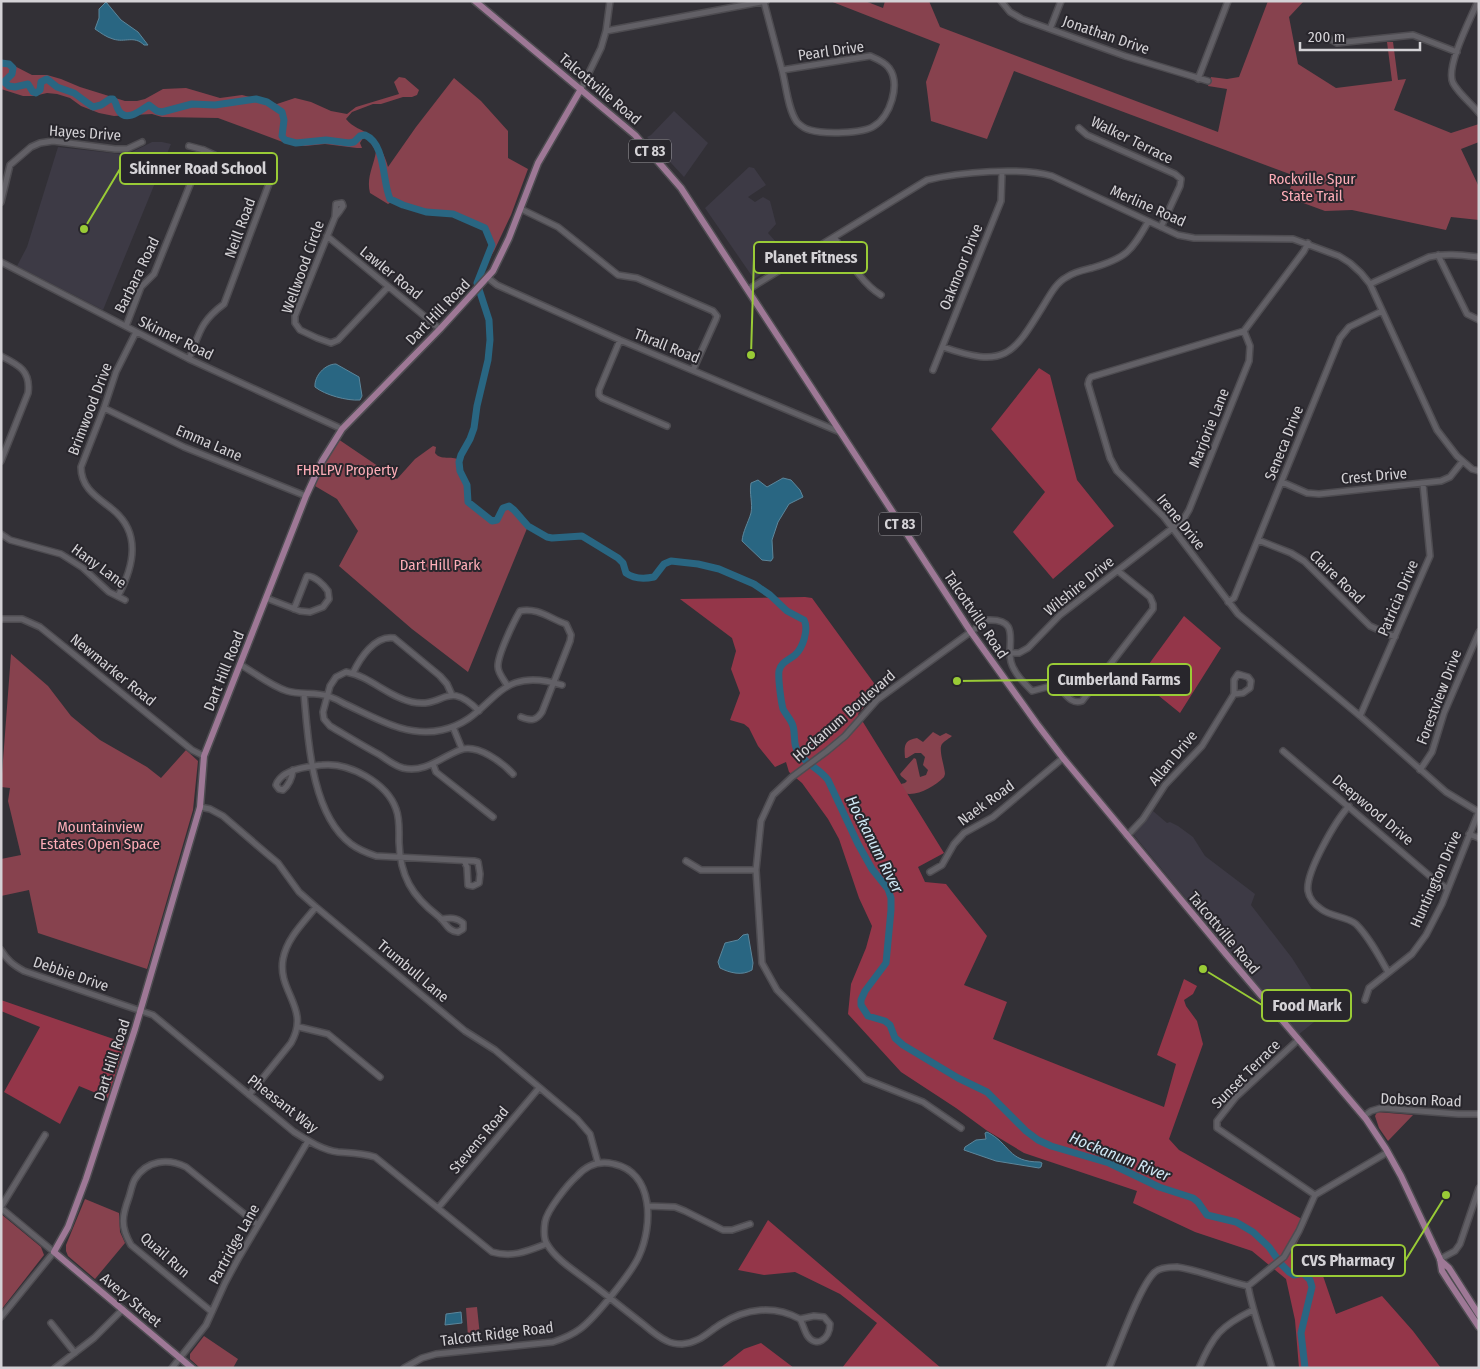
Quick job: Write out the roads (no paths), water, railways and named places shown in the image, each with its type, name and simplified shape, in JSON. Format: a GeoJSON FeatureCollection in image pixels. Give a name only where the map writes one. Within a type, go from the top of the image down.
{"type":"FeatureCollection","features":[{"type":"Feature","properties":{"kind":"main road","name":"Talcottville Road"},"geometry":{"type":"LineString","coordinates":[[475,1],[635,135],[681,188],[749,289],[970,632],[1063,758],[1298,1040],[1364,1116],[1388,1152],[1410,1194],[1440,1259],[1442,1271],[1479,1327]]}},
{"type":"Feature","properties":{"kind":"main road","name":"Dart Hill Road"},"geometry":{"type":"LineString","coordinates":[[54,1252],[68,1227],[86,1179],[141,1011],[200,807],[204,756],[306,496],[322,460],[342,429],[488,278],[509,238],[538,163],[581,89]]}},
{"type":"Feature","properties":{"kind":"main road","name":"Avery Street"},"geometry":{"type":"LineString","coordinates":[[54,1252],[192,1368]]}},
{"type":"Feature","properties":{"kind":"main road","name":"Talcottville Road"},"geometry":{"type":"LineString","coordinates":[[1440,1259],[1449,1268],[1479,1315]]}},
{"type":"Feature","properties":{"kind":"street"},"geometry":{"type":"LineString","coordinates":[[581,89],[601,48],[606,31],[610,1]]}},
{"type":"Feature","properties":{"kind":"street"},"geometry":{"type":"LineString","coordinates":[[606,31],[765,1]]}},
{"type":"Feature","properties":{"kind":"street","name":"Pearl Drive"},"geometry":{"type":"LineString","coordinates":[[765,1],[782,70],[793,114],[804,128],[811,130],[856,131],[874,126],[886,114],[894,88],[894,78],[889,68],[880,60],[870,56],[782,70]]}},
{"type":"Feature","properties":{"kind":"street","name":"Jonathan Drive"},"geometry":{"type":"LineString","coordinates":[[1001,1],[1010,12],[1022,19],[1125,56],[1208,82]]}},
{"type":"Feature","properties":{"kind":"street"},"geometry":{"type":"LineString","coordinates":[[1050,29],[1061,1]]}},
{"type":"Feature","properties":{"kind":"street"},"geometry":{"type":"LineString","coordinates":[[1198,79],[1228,1]]}},
{"type":"Feature","properties":{"kind":"street"},"geometry":{"type":"LineString","coordinates":[[1478,1],[1451,67],[1450,76],[1458,90],[1479,113]]}},
{"type":"Feature","properties":{"kind":"street"},"geometry":{"type":"LineString","coordinates":[[1325,36],[1337,43],[1413,35],[1457,52]]}},
{"type":"Feature","properties":{"kind":"street","name":"Walker Terrace"},"geometry":{"type":"LineString","coordinates":[[1079,128],[1087,135],[1175,174],[1181,179],[1180,186],[1160,227]]}},
{"type":"Feature","properties":{"kind":"street","name":"Hayes Drive"},"geometry":{"type":"LineString","coordinates":[[1,202],[10,165],[30,147],[53,141],[127,149],[142,142]]}},
{"type":"Feature","properties":{"kind":"street","name":"Neill Road"},"geometry":{"type":"LineString","coordinates":[[189,146],[204,150],[270,181],[224,304],[210,314],[201,327],[189,359]]}},
{"type":"Feature","properties":{"kind":"street","name":"Barbara Road"},"geometry":{"type":"LineString","coordinates":[[126,326],[141,287],[154,274],[204,150]]}},
{"type":"Feature","properties":{"kind":"street","name":"Merline Road"},"geometry":{"type":"LineString","coordinates":[[749,289],[927,180],[944,176],[1032,171],[1052,176],[1178,235],[1194,238],[1286,238],[1308,243],[1339,256],[1350,263],[1370,284],[1437,430],[1445,443],[1462,462],[1479,471]]}},
{"type":"Feature","properties":{"kind":"street","name":"Oakmoor Drive"},"geometry":{"type":"LineString","coordinates":[[933,370],[1001,200],[1002,172]]}},
{"type":"Feature","properties":{"kind":"street"},"geometry":{"type":"LineString","coordinates":[[520,209],[558,227],[618,275],[637,278],[713,311],[717,316],[716,319],[692,370]]}},
{"type":"Feature","properties":{"kind":"street","name":"Wellwood Circle"},"geometry":{"type":"LineString","coordinates":[[335,216],[295,316],[295,323],[300,330],[331,343],[338,340],[388,287]]}},
{"type":"Feature","properties":{"kind":"street"},"geometry":{"type":"LineString","coordinates":[[943,347],[962,354],[989,358],[1001,355],[1012,349],[1022,339],[1058,284],[1067,276],[1113,262],[1124,256],[1138,241],[1148,222]]}},
{"type":"Feature","properties":{"kind":"street","name":"Lawler Road"},"geometry":{"type":"LineString","coordinates":[[327,236],[440,328]]}},
{"type":"Feature","properties":{"kind":"street"},"geometry":{"type":"LineString","coordinates":[[834,237],[862,280],[872,290],[881,295]]}},
{"type":"Feature","properties":{"kind":"street"},"geometry":{"type":"LineString","coordinates":[[1244,331],[1308,243]]}},
{"type":"Feature","properties":{"kind":"street"},"geometry":{"type":"LineString","coordinates":[[1438,254],[1467,314],[1479,320]]}},
{"type":"Feature","properties":{"kind":"street"},"geometry":{"type":"LineString","coordinates":[[1370,284],[1438,254],[1479,256]]}},
{"type":"Feature","properties":{"kind":"street","name":"Skinner Road"},"geometry":{"type":"LineString","coordinates":[[1,262],[189,359],[342,429]]}},
{"type":"Feature","properties":{"kind":"street","name":"Thrall Road"},"geometry":{"type":"LineString","coordinates":[[488,278],[497,286],[620,340],[840,432]]}},
{"type":"Feature","properties":{"kind":"street","name":"Seneca Drive"},"geometry":{"type":"LineString","coordinates":[[1228,602],[1234,598],[1343,333],[1349,327],[1382,311]]}},
{"type":"Feature","properties":{"kind":"street","name":"Marjorie Lane"},"geometry":{"type":"LineString","coordinates":[[1172,529],[1183,520],[1189,510],[1249,361],[1250,346],[1244,331]]}},
{"type":"Feature","properties":{"kind":"street","name":"Irene Drive"},"geometry":{"type":"LineString","coordinates":[[1244,331],[1092,377],[1088,380],[1110,458],[1117,471],[1164,517],[1228,602],[1244,620],[1360,716],[1446,792],[1479,812]]}},
{"type":"Feature","properties":{"kind":"street","name":"Brimwood Drive"},"geometry":{"type":"LineString","coordinates":[[118,596],[132,562],[132,538],[122,519],[84,484],[81,467],[116,372],[136,332]]}},
{"type":"Feature","properties":{"kind":"street"},"geometry":{"type":"LineString","coordinates":[[620,340],[599,390],[599,395],[667,426]]}},
{"type":"Feature","properties":{"kind":"street"},"geometry":{"type":"LineString","coordinates":[[1,356],[22,368],[30,384],[1,461]]}},
{"type":"Feature","properties":{"kind":"street","name":"Emma Lane"},"geometry":{"type":"LineString","coordinates":[[104,408],[184,447],[306,496]]}},
{"type":"Feature","properties":{"kind":"street","name":"Crest Drive"},"geometry":{"type":"LineString","coordinates":[[1282,482],[1307,493],[1318,494],[1423,484],[1445,480],[1462,462]]}},
{"type":"Feature","properties":{"kind":"street","name":"Patricia Drive"},"geometry":{"type":"LineString","coordinates":[[1360,716],[1430,556],[1423,484]]}},
{"type":"Feature","properties":{"kind":"street","name":"Wilshire Drive"},"geometry":{"type":"LineString","coordinates":[[1010,653],[1019,653],[1028,648],[1060,615],[1172,529]]}},
{"type":"Feature","properties":{"kind":"street","name":"Hany Lane"},"geometry":{"type":"LineString","coordinates":[[1,534],[10,540],[61,554],[83,568],[109,592],[125,600]]}},
{"type":"Feature","properties":{"kind":"street","name":"Claire Road"},"geometry":{"type":"LineString","coordinates":[[1258,540],[1291,553],[1304,561],[1370,626],[1395,637]]}},
{"type":"Feature","properties":{"kind":"street"},"geometry":{"type":"LineString","coordinates":[[970,632],[988,620],[996,620],[1005,624],[1010,631],[1012,639],[1011,663],[1018,675],[1032,691],[1051,686],[1059,687],[1073,702],[1082,701],[1153,609],[1154,604],[1150,597],[1118,571]]}},
{"type":"Feature","properties":{"kind":"street"},"geometry":{"type":"LineString","coordinates":[[266,598],[294,609],[306,613],[319,609],[326,604],[329,596],[328,591],[316,578],[307,576],[294,609]]}},
{"type":"Feature","properties":{"kind":"street"},"geometry":{"type":"LineString","coordinates":[[507,686],[498,669],[498,660],[515,618],[520,611],[529,609],[566,624],[570,630],[570,641],[542,712],[538,718],[530,720],[521,717]]}},
{"type":"Feature","properties":{"kind":"street","name":"Newmarker Road"},"geometry":{"type":"LineString","coordinates":[[1,618],[22,619],[40,627],[192,750],[204,756]]}},
{"type":"Feature","properties":{"kind":"street","name":"Hockanum Boulevard"},"geometry":{"type":"LineString","coordinates":[[961,1128],[923,1102],[865,1079],[777,990],[762,963],[756,870],[761,821],[773,795],[784,784],[845,736],[877,700],[970,632]]}},
{"type":"Feature","properties":{"kind":"street","name":"Forestview Drive"},"geometry":{"type":"LineString","coordinates":[[1420,770],[1432,752],[1444,713],[1479,632]]}},
{"type":"Feature","properties":{"kind":"street"},"geometry":{"type":"LineString","coordinates":[[353,674],[357,664],[380,639],[394,638],[440,676],[448,684],[452,694]]}},
{"type":"Feature","properties":{"kind":"street"},"geometry":{"type":"LineString","coordinates":[[241,665],[287,691],[327,695],[395,727],[430,732],[453,727],[466,721],[507,686],[538,679],[562,686]]}},
{"type":"Feature","properties":{"kind":"street"},"geometry":{"type":"LineString","coordinates":[[479,711],[463,696],[452,694],[429,702],[416,703],[391,695],[346,672],[336,677],[330,686],[323,712],[324,719],[330,726],[403,768],[433,764],[462,749],[474,749],[505,765],[513,774]]}},
{"type":"Feature","properties":{"kind":"street"},"geometry":{"type":"LineString","coordinates":[[304,694],[309,755],[318,793],[340,834],[361,850],[376,856],[400,858],[464,861],[478,862],[480,866],[479,883],[473,886],[468,885],[467,867],[464,861]]}},
{"type":"Feature","properties":{"kind":"street","name":"Allan Drive"},"geometry":{"type":"LineString","coordinates":[[1127,836],[1143,818],[1165,785],[1202,746],[1234,694]]}},
{"type":"Feature","properties":{"kind":"street"},"geometry":{"type":"LineString","coordinates":[[453,727],[462,749]]}},
{"type":"Feature","properties":{"kind":"street","name":"Deepwood Drive"},"geometry":{"type":"LineString","coordinates":[[1283,751],[1438,883],[1447,888]]}},
{"type":"Feature","properties":{"kind":"street","name":"Naek Road"},"geometry":{"type":"LineString","coordinates":[[930,872],[942,865],[955,842],[964,833],[993,817],[1063,758]]}},
{"type":"Feature","properties":{"kind":"street"},"geometry":{"type":"LineString","coordinates":[[294,770],[322,764],[339,766],[358,772],[381,788],[392,799],[397,810],[400,825],[400,858],[407,883],[425,907],[441,919]]}},
{"type":"Feature","properties":{"kind":"street"},"geometry":{"type":"LineString","coordinates":[[433,764],[436,772],[493,817]]}},
{"type":"Feature","properties":{"kind":"street"},"geometry":{"type":"LineString","coordinates":[[1349,806],[1338,818],[1327,837],[1309,880],[1308,890],[1312,901],[1322,910],[1353,922],[1360,929],[1388,972]]}},
{"type":"Feature","properties":{"kind":"street","name":"Trumbull Lane"},"geometry":{"type":"LineString","coordinates":[[200,807],[210,809],[223,816],[278,863],[300,892],[316,907],[465,1031],[495,1050],[585,1127],[590,1134],[598,1163]]}},
{"type":"Feature","properties":{"kind":"street","name":"Huntington Drive"},"geometry":{"type":"LineString","coordinates":[[1365,1000],[1369,988],[1412,954],[1426,935],[1442,904],[1479,812]]}},
{"type":"Feature","properties":{"kind":"street"},"geometry":{"type":"LineString","coordinates":[[1469,834],[1479,838]]}},
{"type":"Feature","properties":{"kind":"street"},"geometry":{"type":"LineString","coordinates":[[686,861],[701,870],[756,870]]}},
{"type":"Feature","properties":{"kind":"street"},"geometry":{"type":"LineString","coordinates":[[248,1095],[291,1043],[298,1027],[298,1015],[284,976],[283,958],[291,938],[316,907]]}},
{"type":"Feature","properties":{"kind":"street","name":"Debbie Drive"},"geometry":{"type":"LineString","coordinates":[[1,950],[10,962],[24,971],[141,1011]]}},
{"type":"Feature","properties":{"kind":"street","name":"Pheasant Way"},"geometry":{"type":"LineString","coordinates":[[141,1011],[153,1015],[164,1023],[294,1132],[308,1141],[329,1150],[375,1156],[492,1252],[501,1255],[518,1254],[546,1244]]}},
{"type":"Feature","properties":{"kind":"street"},"geometry":{"type":"LineString","coordinates":[[298,1027],[328,1034],[380,1077]]}},
{"type":"Feature","properties":{"kind":"street","name":"Sunset Terrace"},"geometry":{"type":"LineString","coordinates":[[1298,1040],[1236,1097],[1217,1121],[1217,1128],[1315,1195]]}},
{"type":"Feature","properties":{"kind":"street","name":"Stevens Road"},"geometry":{"type":"LineString","coordinates":[[438,1208],[539,1088]]}},
{"type":"Feature","properties":{"kind":"street","name":"Dobson Road"},"geometry":{"type":"LineString","coordinates":[[1364,1116],[1371,1111],[1381,1108],[1479,1114]]}},
{"type":"Feature","properties":{"kind":"street"},"geometry":{"type":"LineString","coordinates":[[45,1135],[1,1207],[54,1252]]}},
{"type":"Feature","properties":{"kind":"street","name":"Partridge Lane"},"geometry":{"type":"LineString","coordinates":[[172,1368],[206,1325],[225,1283],[308,1141]]}},
{"type":"Feature","properties":{"kind":"street"},"geometry":{"type":"LineString","coordinates":[[1248,1286],[1272,1268],[1289,1250],[1315,1195],[1388,1152]]}},
{"type":"Feature","properties":{"kind":"street","name":"Quail Run"},"geometry":{"type":"LineString","coordinates":[[212,1312],[131,1244],[125,1234],[123,1220],[135,1180],[143,1170],[153,1164],[166,1160],[176,1162],[186,1166],[258,1225]]}},
{"type":"Feature","properties":{"kind":"street"},"geometry":{"type":"LineString","coordinates":[[598,1163],[585,1168],[574,1178],[549,1212],[545,1219],[546,1244],[563,1262],[656,1334],[668,1342],[680,1344],[693,1342],[737,1315],[755,1310],[775,1310],[800,1319],[814,1316],[824,1317],[830,1324],[830,1332],[827,1338],[819,1342],[812,1340],[806,1334],[800,1319]]}},
{"type":"Feature","properties":{"kind":"street","name":"Talcott Ridge Road"},"geometry":{"type":"LineString","coordinates":[[404,1368],[422,1358],[436,1354],[553,1342],[580,1330],[592,1318],[639,1257],[645,1240],[648,1206],[645,1190],[638,1177],[625,1167],[612,1163],[598,1163]]}},
{"type":"Feature","properties":{"kind":"street"},"geometry":{"type":"LineString","coordinates":[[1440,1259],[1455,1251],[1460,1244],[1479,1188]]}},
{"type":"Feature","properties":{"kind":"street"},"geometry":{"type":"LineString","coordinates":[[648,1206],[675,1208],[686,1211],[723,1230],[732,1230],[750,1224]]}},
{"type":"Feature","properties":{"kind":"street","name":"Dart Hill Road"},"geometry":{"type":"LineString","coordinates":[[1,1318],[54,1252]]}},
{"type":"Feature","properties":{"kind":"street"},"geometry":{"type":"LineString","coordinates":[[1109,1368],[1148,1280],[1157,1270],[1177,1267],[1248,1286]]}},
{"type":"Feature","properties":{"kind":"street"},"geometry":{"type":"LineString","coordinates":[[1248,1286],[1253,1310],[1272,1368]]}},
{"type":"Feature","properties":{"kind":"street"},"geometry":{"type":"LineString","coordinates":[[55,1368],[94,1338],[123,1309]]}},
{"type":"Feature","properties":{"kind":"street"},"geometry":{"type":"LineString","coordinates":[[1199,1368],[1208,1346],[1216,1334],[1226,1325],[1253,1310]]}},
{"type":"Feature","properties":{"kind":"street"},"geometry":{"type":"LineString","coordinates":[[51,1323],[75,1353]]}},
{"type":"Feature","properties":{"kind":"water"},"geometry":{"type":"Polygon","coordinates":[[[106,2],[121,20],[138,32],[148,45],[144,45],[137,40],[113,39],[95,29],[99,18],[99,9],[106,2]]]}},
{"type":"Feature","properties":{"kind":"water"},"geometry":{"type":"Polygon","coordinates":[[[336,364],[359,377],[362,396],[360,400],[336,397],[324,393],[315,387],[316,379],[321,371],[328,366],[336,364]]]}},
{"type":"Feature","properties":{"kind":"water"},"geometry":{"type":"Polygon","coordinates":[[[783,478],[791,480],[800,490],[803,497],[789,504],[778,522],[772,540],[773,558],[771,561],[762,560],[742,541],[751,513],[751,483],[758,480],[767,487],[783,478]]]}},
{"type":"Feature","properties":{"kind":"water"},"geometry":{"type":"Polygon","coordinates":[[[748,934],[753,963],[752,970],[736,973],[720,968],[718,962],[725,943],[738,940],[743,935],[748,934]]]}},
{"type":"Feature","properties":{"kind":"water"},"geometry":{"type":"Polygon","coordinates":[[[987,1132],[1001,1142],[1015,1156],[1029,1161],[1040,1162],[1042,1163],[1041,1167],[996,1161],[964,1150],[965,1147],[976,1140],[986,1139],[985,1133],[987,1132]]]}},
{"type":"Feature","properties":{"kind":"water"},"geometry":{"type":"Polygon","coordinates":[[[461,1312],[462,1323],[445,1325],[446,1314],[461,1312]]]}},
{"type":"Feature","properties":{"kind":"waterway","name":"Hockanum River"},"geometry":{"type":"LineString","coordinates":[[1,63],[9,64],[13,68],[12,74],[4,82],[9,86],[15,87],[28,84],[33,92],[36,93],[40,90],[41,82],[47,79],[57,87],[74,93],[93,107],[113,99],[119,111],[126,116],[134,114],[149,105],[162,112],[192,104],[215,105],[256,99],[267,102],[282,112],[284,120],[282,136],[285,140],[296,143],[326,140],[349,143],[365,135],[377,146],[390,199],[426,212],[453,214],[485,228],[492,245],[477,283],[489,320],[490,340],[488,360],[474,428],[459,462],[460,471],[467,485],[468,502],[492,521],[497,520],[503,508],[509,506],[528,526],[547,537],[582,536],[618,558],[623,563],[626,573],[636,577],[654,577],[664,564],[671,561],[719,569],[754,584],[770,595],[787,611],[804,620],[806,628],[800,648],[795,655],[783,663],[779,671],[783,709],[793,726],[795,744],[798,751],[803,758],[828,780],[858,844],[872,869],[888,889],[891,898],[886,963],[865,991],[861,1000],[861,1005],[868,1016],[885,1021],[890,1025],[895,1038],[903,1045],[958,1078],[987,1092],[1026,1131],[1038,1140],[1051,1146],[1109,1163],[1159,1187],[1193,1198],[1207,1215],[1236,1222],[1253,1232],[1269,1247],[1289,1272],[1294,1275],[1303,1273],[1310,1280],[1312,1287],[1301,1333],[1305,1368]]}},
{"type":"Feature","properties":{"kind":"place","name":"Skinner Road School"},"geometry":{"type":"Point","coordinates":[84,229]}},
{"type":"Feature","properties":{"kind":"place","name":"Planet Fitness"},"geometry":{"type":"Point","coordinates":[751,355]}},
{"type":"Feature","properties":{"kind":"place","name":"Cumberland Farms"},"geometry":{"type":"Point","coordinates":[957,681]}},
{"type":"Feature","properties":{"kind":"place","name":"Food Mark"},"geometry":{"type":"Point","coordinates":[1203,969]}},
{"type":"Feature","properties":{"kind":"place","name":"CVS Pharmacy"},"geometry":{"type":"Point","coordinates":[1446,1195]}},
{"type":"Feature","properties":{"kind":"park label","name":"Rockville Spur State Trail"},"geometry":{"type":"Point","coordinates":[1312,188]}},
{"type":"Feature","properties":{"kind":"park label","name":"FHRLPV Property"},"geometry":{"type":"Point","coordinates":[347,470]}},
{"type":"Feature","properties":{"kind":"park label","name":"Dart Hill Park"},"geometry":{"type":"Point","coordinates":[440,565]}},
{"type":"Feature","properties":{"kind":"park label","name":"Mountainview Estates Open Space"},"geometry":{"type":"Point","coordinates":[100,836]}}]}
